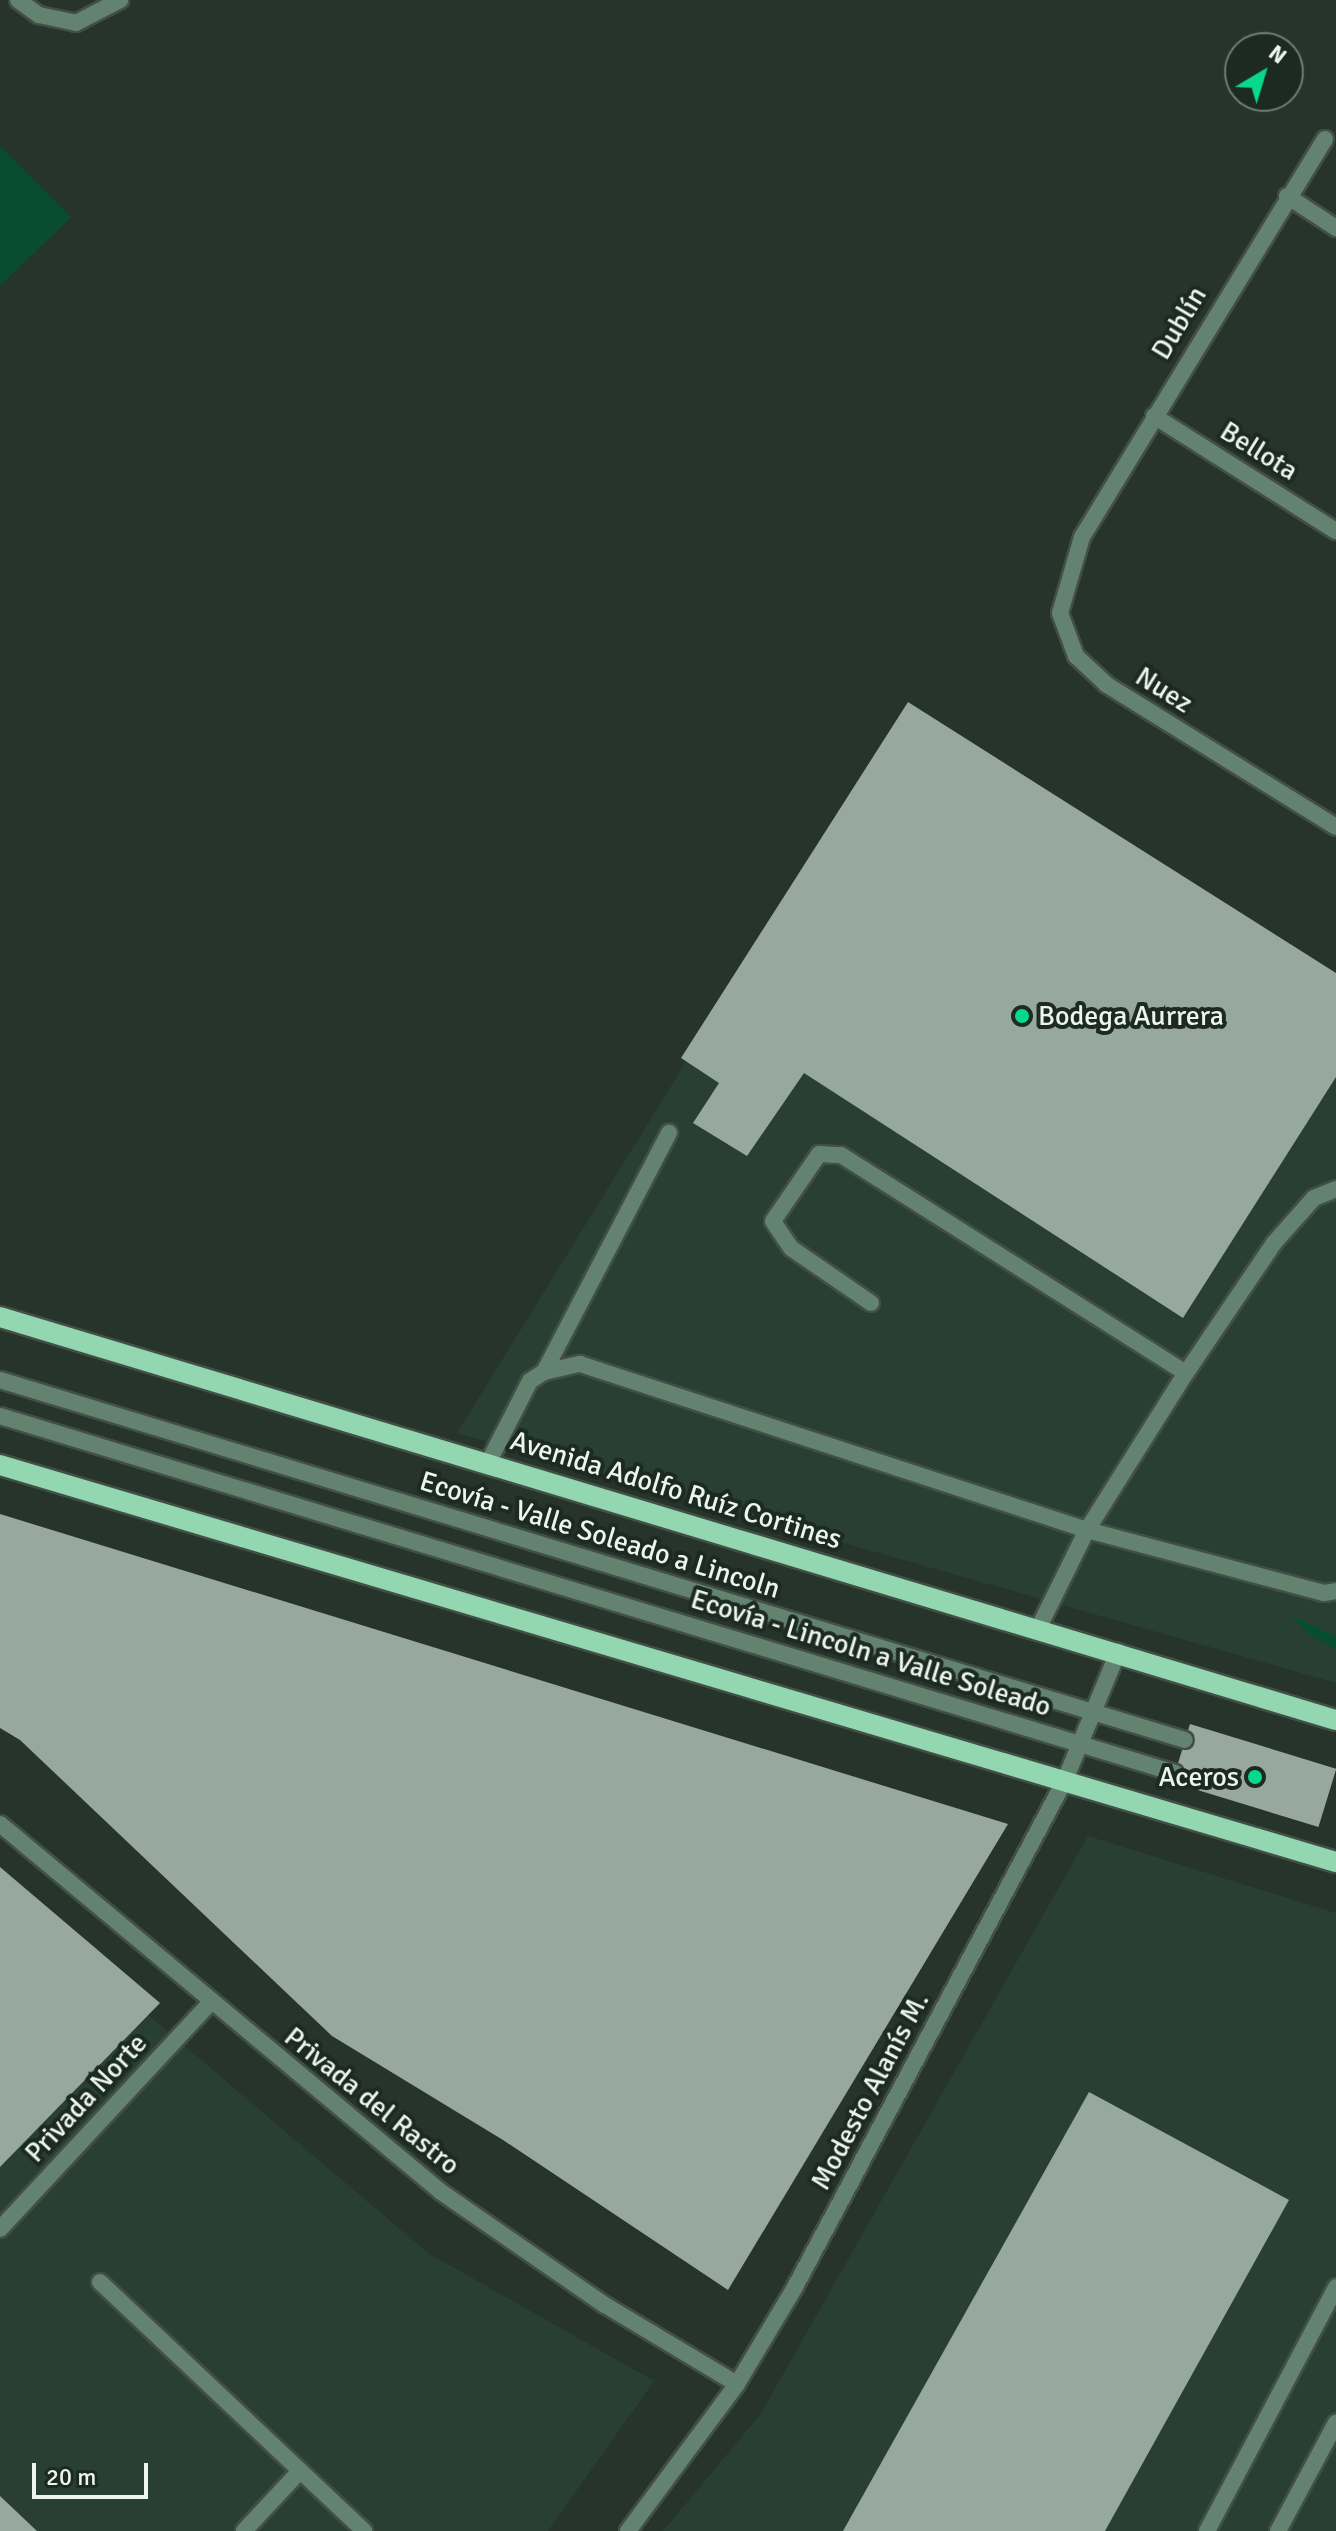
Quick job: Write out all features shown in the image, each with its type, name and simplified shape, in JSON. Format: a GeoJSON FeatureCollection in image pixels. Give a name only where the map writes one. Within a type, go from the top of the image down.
{"type":"FeatureCollection","features":[{"type":"Feature","properties":{"kind":"main road","name":"Avenida Adolfo Ruíz Cortines"},"geometry":{"type":"LineString","coordinates":[[0,1317],[1336,1720]]}},
{"type":"Feature","properties":{"kind":"main road"},"geometry":{"type":"LineString","coordinates":[[0,1465],[1336,1862]]}},
{"type":"Feature","properties":{"kind":"street"},"geometry":{"type":"LineString","coordinates":[[18,0],[39,15],[76,23],[120,0]]}},
{"type":"Feature","properties":{"kind":"street","name":"Dublín"},"geometry":{"type":"LineString","coordinates":[[1082,537],[1287,196],[1325,139]]}},
{"type":"Feature","properties":{"kind":"street"},"geometry":{"type":"LineString","coordinates":[[1287,196],[1336,228]]}},
{"type":"Feature","properties":{"kind":"street","name":"Bellota"},"geometry":{"type":"LineString","coordinates":[[1154,416],[1336,531]]}},
{"type":"Feature","properties":{"kind":"street","name":"Nuez"},"geometry":{"type":"LineString","coordinates":[[1082,537],[1060,613],[1076,656],[1107,685],[1336,827]]}},
{"type":"Feature","properties":{"kind":"street"},"geometry":{"type":"LineString","coordinates":[[544,1372],[669,1133]]}},
{"type":"Feature","properties":{"kind":"street"},"geometry":{"type":"LineString","coordinates":[[871,1303],[791,1248],[773,1221],[776,1209],[819,1154],[841,1155],[1186,1373]]}},
{"type":"Feature","properties":{"kind":"street"},"geometry":{"type":"LineString","coordinates":[[1038,1629],[1087,1530],[1186,1373],[1274,1243],[1314,1198],[1336,1189]]}},
{"type":"Feature","properties":{"kind":"street"},"geometry":{"type":"LineString","coordinates":[[488,1463],[530,1381],[544,1372],[580,1364],[1087,1530],[1324,1593],[1336,1591]]}},
{"type":"Feature","properties":{"kind":"street","name":"Ecovía - Valle Soleado a Lincoln"},"geometry":{"type":"LineString","coordinates":[[0,1380],[1185,1740]]}},
{"type":"Feature","properties":{"kind":"street","name":"Ecovía - Lincoln a Valle Soleado"},"geometry":{"type":"LineString","coordinates":[[0,1416],[1175,1773]]}},
{"type":"Feature","properties":{"kind":"street","name":"Modesto Alanís M."},"geometry":{"type":"LineString","coordinates":[[628,2531],[737,2384],[803,2273],[1065,1780],[1090,1710],[1118,1652]]}},
{"type":"Feature","properties":{"kind":"street","name":"Privada del Rastro"},"geometry":{"type":"LineString","coordinates":[[0,1824],[210,2003],[441,2192],[525,2253],[737,2384]]}},
{"type":"Feature","properties":{"kind":"street","name":"Privada Norte"},"geometry":{"type":"LineString","coordinates":[[0,2229],[210,2003]]}},
{"type":"Feature","properties":{"kind":"street"},"geometry":{"type":"LineString","coordinates":[[100,2282],[364,2531]]}},
{"type":"Feature","properties":{"kind":"street"},"geometry":{"type":"LineString","coordinates":[[1207,2531],[1336,2287]]}},
{"type":"Feature","properties":{"kind":"street"},"geometry":{"type":"LineString","coordinates":[[1278,2531],[1336,2423]]}},
{"type":"Feature","properties":{"kind":"street"},"geometry":{"type":"LineString","coordinates":[[244,2531],[300,2471]]}},
{"type":"Feature","properties":{"kind":"shaded area"},"geometry":{"type":"Polygon","coordinates":[[[908,702],[1336,974],[1336,1683],[457,1433],[908,702]]]}},
{"type":"Feature","properties":{"kind":"shaded area"},"geometry":{"type":"Polygon","coordinates":[[[1088,1836],[1336,1913],[1336,2531],[663,2531],[760,2415],[1088,1836]]]}},
{"type":"Feature","properties":{"kind":"shaded area"},"geometry":{"type":"Polygon","coordinates":[[[0,1889],[428,2253],[654,2381],[548,2531],[0,2531],[0,1889]]]}},
{"type":"Feature","properties":{"kind":"green space"},"geometry":{"type":"Polygon","coordinates":[[[0,146],[71,217],[0,286],[0,146]]]}},
{"type":"Feature","properties":{"kind":"green space"},"geometry":{"type":"Polygon","coordinates":[[[1290,1615],[1336,1636],[1336,1650],[1308,1634],[1290,1615]]]}},
{"type":"Feature","properties":{"kind":"building","name":"Bodega Aurrera"},"geometry":{"type":"Polygon","coordinates":[[[908,702],[1336,973],[1336,1077],[1183,1318],[804,1073],[747,1156],[693,1123],[719,1083],[681,1058],[908,702]]]}},
{"type":"Feature","properties":{"kind":"building"},"geometry":{"type":"Polygon","coordinates":[[[0,1514],[1008,1824],[728,2290],[503,2140],[332,2036],[20,1740],[0,1728],[0,1514]]]}},
{"type":"Feature","properties":{"kind":"building","name":"Aceros"},"geometry":{"type":"Polygon","coordinates":[[[1190,1724],[1336,1769],[1318,1827],[1172,1782],[1190,1724]]]}},
{"type":"Feature","properties":{"kind":"building"},"geometry":{"type":"Polygon","coordinates":[[[0,1867],[160,2003],[0,2167],[0,1867]]]}},
{"type":"Feature","properties":{"kind":"building"},"geometry":{"type":"Polygon","coordinates":[[[1089,2092],[1289,2200],[1105,2531],[843,2531],[1089,2092]]]}},
{"type":"Feature","properties":{"kind":"building"},"geometry":{"type":"Polygon","coordinates":[[[0,2496],[37,2531],[0,2531],[0,2496]]]}},
{"type":"Feature","properties":{"kind":"place","name":"Bodega Aurrera"},"geometry":{"type":"Point","coordinates":[1022,1016]}},
{"type":"Feature","properties":{"kind":"place","name":"Aceros"},"geometry":{"type":"Point","coordinates":[1255,1777]}}]}
